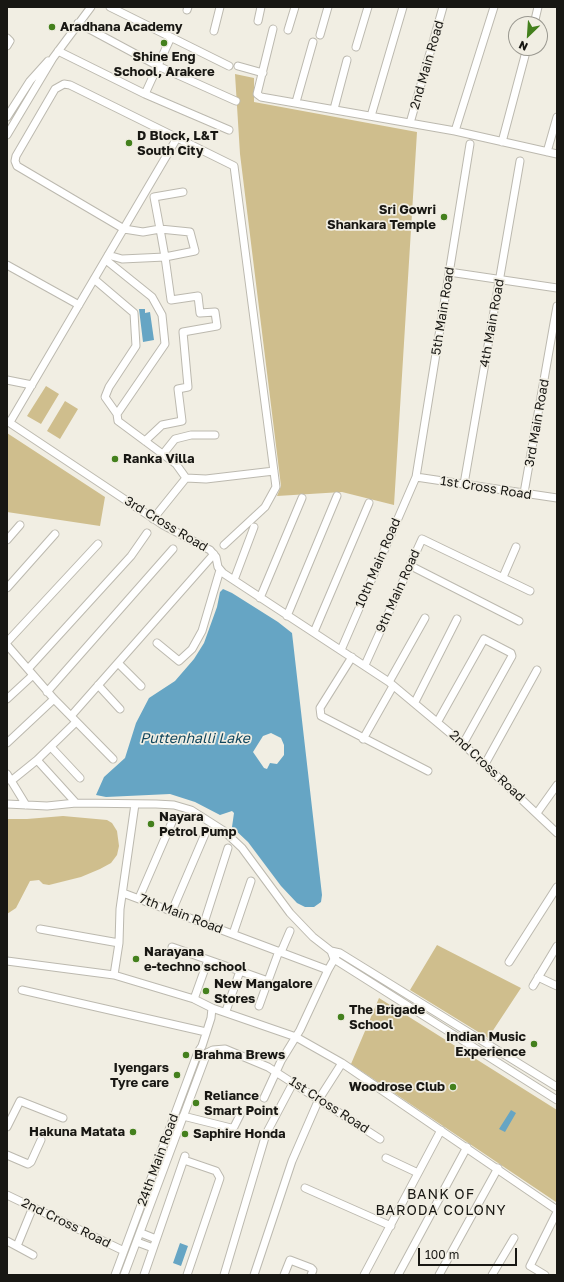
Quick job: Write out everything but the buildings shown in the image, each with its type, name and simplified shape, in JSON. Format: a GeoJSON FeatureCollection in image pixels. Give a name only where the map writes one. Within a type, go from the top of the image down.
{"type":"FeatureCollection","features":[{"type":"Feature","properties":{"kind":"street"},"geometry":{"type":"LineString","coordinates":[[7,135],[55,55],[91,7]]}},
{"type":"Feature","properties":{"kind":"street"},"geometry":{"type":"LineString","coordinates":[[110,7],[229,66]]}},
{"type":"Feature","properties":{"kind":"street"},"geometry":{"type":"LineString","coordinates":[[214,31],[220,7]]}},
{"type":"Feature","properties":{"kind":"street"},"geometry":{"type":"LineString","coordinates":[[258,21],[262,7]]}},
{"type":"Feature","properties":{"kind":"street"},"geometry":{"type":"LineString","coordinates":[[288,30],[294,7]]}},
{"type":"Feature","properties":{"kind":"street"},"geometry":{"type":"LineString","coordinates":[[320,35],[328,7]]}},
{"type":"Feature","properties":{"kind":"street"},"geometry":{"type":"LineString","coordinates":[[356,47],[368,7]]}},
{"type":"Feature","properties":{"kind":"street"},"geometry":{"type":"LineString","coordinates":[[371,116],[403,7]]}},
{"type":"Feature","properties":{"kind":"street","name":"2nd Main Road"},"geometry":{"type":"LineString","coordinates":[[410,123],[443,7]]}},
{"type":"Feature","properties":{"kind":"street"},"geometry":{"type":"LineString","coordinates":[[456,131],[494,7]]}},
{"type":"Feature","properties":{"kind":"street"},"geometry":{"type":"LineString","coordinates":[[78,23],[158,66],[236,101]]}},
{"type":"Feature","properties":{"kind":"street"},"geometry":{"type":"LineString","coordinates":[[273,29],[257,94],[261,97],[456,131],[557,154]]}},
{"type":"Feature","properties":{"kind":"street"},"geometry":{"type":"LineString","coordinates":[[145,94],[171,37]]}},
{"type":"Feature","properties":{"kind":"street"},"geometry":{"type":"LineString","coordinates":[[7,38],[10,41],[7,46]]}},
{"type":"Feature","properties":{"kind":"street"},"geometry":{"type":"LineString","coordinates":[[296,102],[313,42]]}},
{"type":"Feature","properties":{"kind":"street"},"geometry":{"type":"LineString","coordinates":[[55,55],[229,130]]}},
{"type":"Feature","properties":{"kind":"street"},"geometry":{"type":"LineString","coordinates":[[7,117],[30,81],[55,55]]}},
{"type":"Feature","properties":{"kind":"street"},"geometry":{"type":"LineString","coordinates":[[502,142],[525,56]]}},
{"type":"Feature","properties":{"kind":"street"},"geometry":{"type":"LineString","coordinates":[[334,109],[347,60]]}},
{"type":"Feature","properties":{"kind":"street"},"geometry":{"type":"LineString","coordinates":[[238,66],[263,73]]}},
{"type":"Feature","properties":{"kind":"street"},"geometry":{"type":"LineString","coordinates":[[107,258],[122,259],[164,257],[195,251],[190,232],[160,229],[143,232],[124,229],[17,166],[15,161],[16,156],[52,94],[60,86],[70,85],[234,166],[276,487],[266,507],[224,545]]}},
{"type":"Feature","properties":{"kind":"street"},"geometry":{"type":"LineString","coordinates":[[547,152],[557,117]]}},
{"type":"Feature","properties":{"kind":"street"},"geometry":{"type":"LineString","coordinates":[[8,422],[32,385],[177,138]]}},
{"type":"Feature","properties":{"kind":"street","name":"5th Main Road"},"geometry":{"type":"LineString","coordinates":[[416,477],[448,272],[470,144]]}},
{"type":"Feature","properties":{"kind":"street","name":"4th Main Road"},"geometry":{"type":"LineString","coordinates":[[464,484],[520,161]]}},
{"type":"Feature","properties":{"kind":"street"},"geometry":{"type":"LineString","coordinates":[[145,441],[162,425],[182,420],[178,389],[188,387],[183,332],[217,326],[215,312],[200,314],[198,296],[171,300],[154,197],[183,192]]}},
{"type":"Feature","properties":{"kind":"street"},"geometry":{"type":"LineString","coordinates":[[107,258],[152,297],[162,315],[165,344],[117,414]]}},
{"type":"Feature","properties":{"kind":"street"},"geometry":{"type":"LineString","coordinates":[[7,264],[79,305]]}},
{"type":"Feature","properties":{"kind":"street"},"geometry":{"type":"LineString","coordinates":[[448,272],[557,288]]}},
{"type":"Feature","properties":{"kind":"street"},"geometry":{"type":"LineString","coordinates":[[94,279],[134,312],[136,346],[109,387],[105,397],[117,414],[118,421],[181,468],[186,478]]}},
{"type":"Feature","properties":{"kind":"street","name":"3rd Main Road"},"geometry":{"type":"LineString","coordinates":[[524,494],[557,306]]}},
{"type":"Feature","properties":{"kind":"street"},"geometry":{"type":"LineString","coordinates":[[7,380],[32,385]]}},
{"type":"Feature","properties":{"kind":"street","name":"3rd Cross Road"},"geometry":{"type":"LineString","coordinates":[[8,422],[153,519],[206,548],[214,554],[220,570]]}},
{"type":"Feature","properties":{"kind":"street"},"geometry":{"type":"LineString","coordinates":[[163,454],[175,439],[191,435],[216,435]]}},
{"type":"Feature","properties":{"kind":"street"},"geometry":{"type":"LineString","coordinates":[[186,478],[206,479],[274,472]]}},
{"type":"Feature","properties":{"kind":"street","name":"1st Cross Road"},"geometry":{"type":"LineString","coordinates":[[416,477],[557,498]]}},
{"type":"Feature","properties":{"kind":"street","name":"10th Main Road"},"geometry":{"type":"LineString","coordinates":[[341,650],[416,477]]}},
{"type":"Feature","properties":{"kind":"street"},"geometry":{"type":"LineString","coordinates":[[153,519],[186,478]]}},
{"type":"Feature","properties":{"kind":"street"},"geometry":{"type":"LineString","coordinates":[[287,616],[337,496]]}},
{"type":"Feature","properties":{"kind":"street"},"geometry":{"type":"LineString","coordinates":[[260,598],[302,498]]}},
{"type":"Feature","properties":{"kind":"street"},"geometry":{"type":"LineString","coordinates":[[314,632],[369,503]]}},
{"type":"Feature","properties":{"kind":"street"},"geometry":{"type":"LineString","coordinates":[[7,540],[20,525]]}},
{"type":"Feature","properties":{"kind":"street"},"geometry":{"type":"LineString","coordinates":[[234,580],[254,527]]}},
{"type":"Feature","properties":{"kind":"street"},"geometry":{"type":"LineString","coordinates":[[28,669],[131,556],[147,533]]}},
{"type":"Feature","properties":{"kind":"street"},"geometry":{"type":"LineString","coordinates":[[7,588],[55,534]]}},
{"type":"Feature","properties":{"kind":"street","name":"9th Main Road"},"geometry":{"type":"LineString","coordinates":[[364,665],[411,566],[421,541],[425,539],[530,591]]}},
{"type":"Feature","properties":{"kind":"street"},"geometry":{"type":"LineString","coordinates":[[98,544],[7,644],[54,700],[113,759]]}},
{"type":"Feature","properties":{"kind":"street"},"geometry":{"type":"LineString","coordinates":[[503,577],[516,547]]}},
{"type":"Feature","properties":{"kind":"street"},"geometry":{"type":"LineString","coordinates":[[47,692],[173,550]]}},
{"type":"Feature","properties":{"kind":"street"},"geometry":{"type":"LineString","coordinates":[[11,781],[51,747],[74,719],[98,685],[214,554]]}},
{"type":"Feature","properties":{"kind":"street"},"geometry":{"type":"LineString","coordinates":[[411,566],[519,621]]}},
{"type":"Feature","properties":{"kind":"street"},"geometry":{"type":"LineString","coordinates":[[157,643],[179,661],[192,649],[202,631],[220,570],[287,616],[364,665],[415,702],[457,619]]}},
{"type":"Feature","properties":{"kind":"street"},"geometry":{"type":"LineString","coordinates":[[363,739],[425,618]]}},
{"type":"Feature","properties":{"kind":"street"},"geometry":{"type":"LineString","coordinates":[[438,721],[484,639],[487,639],[512,656],[463,744]]}},
{"type":"Feature","properties":{"kind":"street"},"geometry":{"type":"LineString","coordinates":[[352,657],[320,708],[321,716],[363,739],[428,771]]}},
{"type":"Feature","properties":{"kind":"street"},"geometry":{"type":"LineString","coordinates":[[118,663],[141,686]]}},
{"type":"Feature","properties":{"kind":"street"},"geometry":{"type":"LineString","coordinates":[[485,764],[537,670]]}},
{"type":"Feature","properties":{"kind":"street"},"geometry":{"type":"LineString","coordinates":[[7,699],[33,675]]}},
{"type":"Feature","properties":{"kind":"street"},"geometry":{"type":"LineString","coordinates":[[98,685],[120,709]]}},
{"type":"Feature","properties":{"kind":"street"},"geometry":{"type":"LineString","coordinates":[[7,743],[54,700]]}},
{"type":"Feature","properties":{"kind":"street","name":"2nd Cross Road"},"geometry":{"type":"LineString","coordinates":[[415,702],[485,764],[557,833]]}},
{"type":"Feature","properties":{"kind":"street"},"geometry":{"type":"LineString","coordinates":[[51,747],[80,778]]}},
{"type":"Feature","properties":{"kind":"street"},"geometry":{"type":"LineString","coordinates":[[37,760],[76,803]]}},
{"type":"Feature","properties":{"kind":"street"},"geometry":{"type":"LineString","coordinates":[[7,774],[26,804]]}},
{"type":"Feature","properties":{"kind":"street"},"geometry":{"type":"LineString","coordinates":[[537,813],[557,785]]}},
{"type":"Feature","properties":{"kind":"street"},"geometry":{"type":"LineString","coordinates":[[7,804],[47,806],[76,803],[174,805],[191,810],[224,831],[242,848],[290,913],[313,937],[335,952],[557,1087]]}},
{"type":"Feature","properties":{"kind":"street"},"geometry":{"type":"LineString","coordinates":[[114,975],[119,943],[120,909],[135,804]]}},
{"type":"Feature","properties":{"kind":"street"},"geometry":{"type":"LineString","coordinates":[[139,898],[172,822]]}},
{"type":"Feature","properties":{"kind":"street"},"geometry":{"type":"LineString","coordinates":[[172,911],[205,834]]}},
{"type":"Feature","properties":{"kind":"street"},"geometry":{"type":"LineString","coordinates":[[204,923],[228,848]]}},
{"type":"Feature","properties":{"kind":"street"},"geometry":{"type":"LineString","coordinates":[[233,934],[251,881]]}},
{"type":"Feature","properties":{"kind":"street"},"geometry":{"type":"LineString","coordinates":[[509,962],[557,887]]}},
{"type":"Feature","properties":{"kind":"street","name":"7th Main Road"},"geometry":{"type":"LineString","coordinates":[[123,893],[328,970]]}},
{"type":"Feature","properties":{"kind":"street"},"geometry":{"type":"LineString","coordinates":[[40,929],[119,943]]}},
{"type":"Feature","properties":{"kind":"street"},"geometry":{"type":"LineString","coordinates":[[259,1006],[268,981],[290,931]]}},
{"type":"Feature","properties":{"kind":"street"},"geometry":{"type":"LineString","coordinates":[[533,986],[557,946]]}},
{"type":"Feature","properties":{"kind":"street"},"geometry":{"type":"LineString","coordinates":[[172,947],[268,981]]}},
{"type":"Feature","properties":{"kind":"street"},"geometry":{"type":"LineString","coordinates":[[264,1098],[281,1061],[296,1037],[334,959],[335,952]]}},
{"type":"Feature","properties":{"kind":"street"},"geometry":{"type":"LineString","coordinates":[[334,959],[557,1100]]}},
{"type":"Feature","properties":{"kind":"street"},"geometry":{"type":"LineString","coordinates":[[194,999],[208,960]]}},
{"type":"Feature","properties":{"kind":"street"},"geometry":{"type":"LineString","coordinates":[[7,961],[114,975],[194,999],[212,1008],[296,1037],[342,1063],[498,1168],[557,1211],[530,1266],[545,1275]]}},
{"type":"Feature","properties":{"kind":"street"},"geometry":{"type":"LineString","coordinates":[[226,1012],[240,971]]}},
{"type":"Feature","properties":{"kind":"street"},"geometry":{"type":"LineString","coordinates":[[538,977],[557,986]]}},
{"type":"Feature","properties":{"kind":"street"},"geometry":{"type":"LineString","coordinates":[[22,990],[206,1032]]}},
{"type":"Feature","properties":{"kind":"street","name":"24th Main Road"},"geometry":{"type":"LineString","coordinates":[[124,1275],[183,1116],[211,1018],[212,1008]]}},
{"type":"Feature","properties":{"kind":"street"},"geometry":{"type":"LineString","coordinates":[[202,1051],[225,1049],[268,1066],[276,1072]]}},
{"type":"Feature","properties":{"kind":"street","name":"24th Main Road"},"geometry":{"type":"LineString","coordinates":[[115,1275],[202,1051]]}},
{"type":"Feature","properties":{"kind":"street"},"geometry":{"type":"LineString","coordinates":[[254,1275],[292,1160],[319,1099],[342,1063]]}},
{"type":"Feature","properties":{"kind":"street","name":"1st Cross Road"},"geometry":{"type":"LineString","coordinates":[[276,1072],[380,1139]]}},
{"type":"Feature","properties":{"kind":"street"},"geometry":{"type":"LineString","coordinates":[[224,1275],[266,1134],[293,1083]]}},
{"type":"Feature","properties":{"kind":"street"},"geometry":{"type":"LineString","coordinates":[[7,1127],[20,1101],[63,1118]]}},
{"type":"Feature","properties":{"kind":"street"},"geometry":{"type":"LineString","coordinates":[[183,1116],[231,1128],[234,1127],[240,1115]]}},
{"type":"Feature","properties":{"kind":"street"},"geometry":{"type":"LineString","coordinates":[[364,1275],[441,1130]]}},
{"type":"Feature","properties":{"kind":"street"},"geometry":{"type":"LineString","coordinates":[[7,1155],[28,1164],[31,1162],[41,1140]]}},
{"type":"Feature","properties":{"kind":"street"},"geometry":{"type":"LineString","coordinates":[[398,1275],[467,1147]]}},
{"type":"Feature","properties":{"kind":"street"},"geometry":{"type":"LineString","coordinates":[[144,1275],[185,1156],[202,1162]]}},
{"type":"Feature","properties":{"kind":"street"},"geometry":{"type":"LineString","coordinates":[[386,1158],[418,1173]]}},
{"type":"Feature","properties":{"kind":"street"},"geometry":{"type":"LineString","coordinates":[[184,1160],[216,1171],[220,1178],[187,1275]]}},
{"type":"Feature","properties":{"kind":"street"},"geometry":{"type":"LineString","coordinates":[[439,1275],[498,1168]]}},
{"type":"Feature","properties":{"kind":"street"},"geometry":{"type":"LineString","coordinates":[[305,1188],[391,1226]]}},
{"type":"Feature","properties":{"kind":"street","name":"2nd Cross Road"},"geometry":{"type":"LineString","coordinates":[[7,1195],[124,1251]]}},
{"type":"Feature","properties":{"kind":"street"},"geometry":{"type":"LineString","coordinates":[[17,1246],[33,1207]]}},
{"type":"Feature","properties":{"kind":"street"},"geometry":{"type":"LineString","coordinates":[[140,1233],[156,1239]]}},
{"type":"Feature","properties":{"kind":"street"},"geometry":{"type":"LineString","coordinates":[[492,1275],[514,1238]]}},
{"type":"Feature","properties":{"kind":"street"},"geometry":{"type":"LineString","coordinates":[[7,1241],[33,1255]]}},
{"type":"Feature","properties":{"kind":"street"},"geometry":{"type":"LineString","coordinates":[[137,1242],[153,1248]]}},
{"type":"Feature","properties":{"kind":"street"},"geometry":{"type":"LineString","coordinates":[[284,1275],[290,1260],[311,1268],[313,1270],[311,1275]]}},
{"type":"Feature","properties":{"kind":"shaded area"},"geometry":{"type":"Polygon","coordinates":[[[235,74],[254,78],[254,102],[417,132],[394,505],[342,492],[277,496],[281,486],[240,154],[235,74]]]}},
{"type":"Feature","properties":{"kind":"shaded area"},"geometry":{"type":"Polygon","coordinates":[[[46,386],[59,394],[41,424],[27,416],[46,386]]]}},
{"type":"Feature","properties":{"kind":"shaded area"},"geometry":{"type":"Polygon","coordinates":[[[65,401],[78,409],[60,439],[47,431],[65,401]]]}},
{"type":"Feature","properties":{"kind":"shaded area"},"geometry":{"type":"Polygon","coordinates":[[[7,433],[105,497],[100,526],[7,512],[7,433]]]}},
{"type":"Feature","properties":{"kind":"shaded area"},"geometry":{"type":"Polygon","coordinates":[[[63,816],[107,820],[112,823],[117,831],[119,846],[117,855],[111,863],[81,877],[49,885],[43,884],[39,880],[30,881],[16,908],[7,914],[7,819],[63,816]]]}},
{"type":"Feature","properties":{"kind":"shaded area"},"geometry":{"type":"Polygon","coordinates":[[[437,945],[521,988],[488,1038],[410,990],[437,945]]]}},
{"type":"Feature","properties":{"kind":"shaded area","name":"Woodrose Club"},"geometry":{"type":"Polygon","coordinates":[[[379,998],[557,1110],[556,1202],[351,1064],[379,998]]]}},
{"type":"Feature","properties":{"kind":"water"},"geometry":{"type":"Polygon","coordinates":[[[139,309],[145,309],[145,313],[150,312],[154,340],[143,342],[139,309]]]}},
{"type":"Feature","properties":{"kind":"water","name":"Puttenhalli Lake"},"geometry":{"type":"Polygon","coordinates":[[[223,589],[232,593],[278,622],[292,633],[322,895],[321,902],[314,907],[305,907],[297,903],[281,886],[248,842],[232,827],[234,813],[232,811],[220,815],[195,802],[170,794],[106,797],[96,795],[104,777],[125,758],[136,723],[149,698],[175,681],[194,659],[204,643],[217,607],[220,592],[223,589]],[[271,733],[263,736],[253,752],[264,768],[267,769],[270,763],[277,764],[284,755],[284,745],[281,738],[271,733]]]}},
{"type":"Feature","properties":{"kind":"water"},"geometry":{"type":"Polygon","coordinates":[[[511,1110],[516,1113],[505,1132],[499,1129],[511,1110]]]}},
{"type":"Feature","properties":{"kind":"water"},"geometry":{"type":"Polygon","coordinates":[[[180,1243],[188,1246],[181,1266],[173,1263],[180,1243]]]}},
{"type":"Feature","properties":{"kind":"place","name":"Aradhana Academy"},"geometry":{"type":"Point","coordinates":[52,27]}},
{"type":"Feature","properties":{"kind":"place","name":"Shine Eng School, Arakere"},"geometry":{"type":"Point","coordinates":[164,43]}},
{"type":"Feature","properties":{"kind":"place","name":"D Block, L&T South City"},"geometry":{"type":"Point","coordinates":[129,143]}},
{"type":"Feature","properties":{"kind":"place","name":"Sri Gowri Shankara Temple"},"geometry":{"type":"Point","coordinates":[444,217]}},
{"type":"Feature","properties":{"kind":"place","name":"Ranka Villa"},"geometry":{"type":"Point","coordinates":[115,459]}},
{"type":"Feature","properties":{"kind":"place","name":"Nayara Petrol Pump"},"geometry":{"type":"Point","coordinates":[151,824]}},
{"type":"Feature","properties":{"kind":"place","name":"Narayana e-techno school"},"geometry":{"type":"Point","coordinates":[136,959]}},
{"type":"Feature","properties":{"kind":"place","name":"New Mangalore Stores"},"geometry":{"type":"Point","coordinates":[206,991]}},
{"type":"Feature","properties":{"kind":"place","name":"The Brigade School"},"geometry":{"type":"Point","coordinates":[341,1017]}},
{"type":"Feature","properties":{"kind":"place","name":"Indian Music Experience"},"geometry":{"type":"Point","coordinates":[534,1044]}},
{"type":"Feature","properties":{"kind":"place","name":"Brahma Brews"},"geometry":{"type":"Point","coordinates":[186,1055]}},
{"type":"Feature","properties":{"kind":"place","name":"Iyengars Tyre care"},"geometry":{"type":"Point","coordinates":[177,1075]}},
{"type":"Feature","properties":{"kind":"place","name":"Woodrose Club"},"geometry":{"type":"Point","coordinates":[453,1087]}},
{"type":"Feature","properties":{"kind":"place","name":"Reliance Smart Point"},"geometry":{"type":"Point","coordinates":[196,1103]}},
{"type":"Feature","properties":{"kind":"place","name":"Hakuna Matata"},"geometry":{"type":"Point","coordinates":[133,1132]}},
{"type":"Feature","properties":{"kind":"place","name":"Saphire Honda"},"geometry":{"type":"Point","coordinates":[185,1134]}},
{"type":"Feature","properties":{"kind":"district","name":"BANK OF BARODA COLONY"},"geometry":{"type":"Point","coordinates":[441,1204]}}]}
